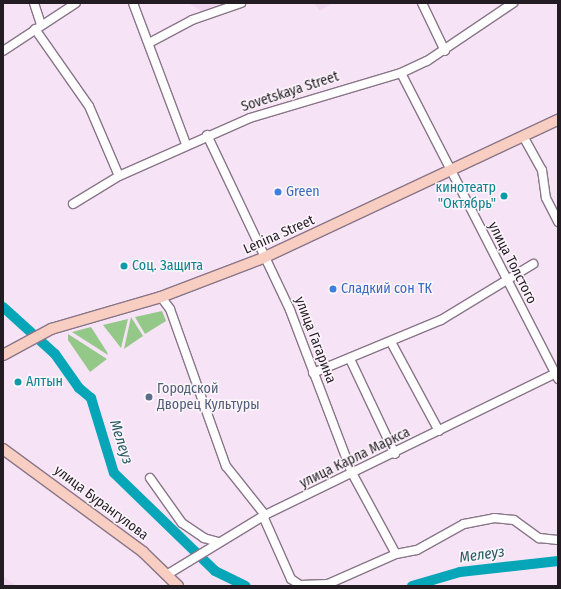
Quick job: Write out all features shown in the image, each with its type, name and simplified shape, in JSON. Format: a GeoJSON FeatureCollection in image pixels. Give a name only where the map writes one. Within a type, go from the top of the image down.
{"type":"FeatureCollection","features":[{"type":"Feature","properties":{"kind":"main road","name":"Lenina Street"},"geometry":{"type":"LineString","coordinates":[[6,353],[51,329],[160,297],[263,258],[558,120]]}},
{"type":"Feature","properties":{"kind":"main road","name":"улица Бурангулова"},"geometry":{"type":"LineString","coordinates":[[3,449],[168,574],[178,586]]}},
{"type":"Feature","properties":{"kind":"street"},"geometry":{"type":"LineString","coordinates":[[34,3],[38,27],[89,106],[120,176]]}},
{"type":"Feature","properties":{"kind":"street"},"geometry":{"type":"LineString","coordinates":[[3,51],[76,3]]}},
{"type":"Feature","properties":{"kind":"street"},"geometry":{"type":"LineString","coordinates":[[133,3],[186,144]]}},
{"type":"Feature","properties":{"kind":"street"},"geometry":{"type":"LineString","coordinates":[[149,43],[192,20],[241,3]]}},
{"type":"Feature","properties":{"kind":"street"},"geometry":{"type":"LineString","coordinates":[[422,3],[445,51]]}},
{"type":"Feature","properties":{"kind":"street","name":"Sovetskaya Street"},"geometry":{"type":"LineString","coordinates":[[73,204],[120,176],[207,135],[284,106],[401,72],[445,51],[512,3]]}},
{"type":"Feature","properties":{"kind":"street","name":"улица Толстого"},"geometry":{"type":"LineString","coordinates":[[401,72],[452,170],[506,281],[557,375]]}},
{"type":"Feature","properties":{"kind":"street","name":"улица Гагарина"},"geometry":{"type":"LineString","coordinates":[[207,135],[263,258],[276,276],[352,473],[396,554]]}},
{"type":"Feature","properties":{"kind":"street"},"geometry":{"type":"LineString","coordinates":[[523,136],[542,170],[546,198],[558,222]]}},
{"type":"Feature","properties":{"kind":"street"},"geometry":{"type":"LineString","coordinates":[[314,373],[442,320],[533,264]]}},
{"type":"Feature","properties":{"kind":"street"},"geometry":{"type":"LineString","coordinates":[[160,297],[170,309],[226,466],[264,516],[291,579],[300,585],[328,584],[396,554],[417,550],[464,524],[494,518],[514,520],[539,538],[558,540]]}},
{"type":"Feature","properties":{"kind":"street"},"geometry":{"type":"LineString","coordinates":[[391,342],[439,431]]}},
{"type":"Feature","properties":{"kind":"street"},"geometry":{"type":"LineString","coordinates":[[350,359],[395,454]]}},
{"type":"Feature","properties":{"kind":"street","name":"улица Карла Маркса"},"geometry":{"type":"LineString","coordinates":[[168,574],[215,544],[264,516],[557,375]]}},
{"type":"Feature","properties":{"kind":"street"},"geometry":{"type":"LineString","coordinates":[[150,478],[182,523],[215,544]]}},
{"type":"Feature","properties":{"kind":"shaded area"},"geometry":{"type":"Polygon","coordinates":[[[188,3],[223,3],[206,14],[188,3]]]}},
{"type":"Feature","properties":{"kind":"shaded area"},"geometry":{"type":"Polygon","coordinates":[[[314,3],[332,3],[320,11],[314,3]]]}},
{"type":"Feature","properties":{"kind":"shaded area"},"geometry":{"type":"Polygon","coordinates":[[[3,576],[16,586],[3,586],[3,576]]]}},
{"type":"Feature","properties":{"kind":"green space"},"geometry":{"type":"Polygon","coordinates":[[[162,311],[166,321],[145,334],[135,317],[162,311]]]}},
{"type":"Feature","properties":{"kind":"green space"},"geometry":{"type":"Polygon","coordinates":[[[131,317],[143,336],[124,349],[131,317]]]}},
{"type":"Feature","properties":{"kind":"green space"},"geometry":{"type":"Polygon","coordinates":[[[128,319],[121,348],[103,325],[128,319]]]}},
{"type":"Feature","properties":{"kind":"green space"},"geometry":{"type":"Polygon","coordinates":[[[91,327],[107,352],[108,355],[72,332],[91,327]]]}},
{"type":"Feature","properties":{"kind":"green space"},"geometry":{"type":"Polygon","coordinates":[[[68,334],[107,359],[90,372],[68,340],[68,334]]]}},
{"type":"Feature","properties":{"kind":"waterway","name":"Мелеуз"},"geometry":{"type":"LineString","coordinates":[[3,307],[55,354],[79,388],[91,398],[114,473],[215,571],[246,586]]}},
{"type":"Feature","properties":{"kind":"waterway","name":"Мелеуз"},"geometry":{"type":"LineString","coordinates":[[412,586],[460,572],[558,561]]}},
{"type":"Feature","properties":{"kind":"place","name":"Green"},"geometry":{"type":"Point","coordinates":[278,192]}},
{"type":"Feature","properties":{"kind":"place","name":"кинотеатр \"Октябрь\""},"geometry":{"type":"Point","coordinates":[504,196]}},
{"type":"Feature","properties":{"kind":"place","name":"Соц. Защита"},"geometry":{"type":"Point","coordinates":[124,266]}},
{"type":"Feature","properties":{"kind":"place","name":"Сладкий сон ТК"},"geometry":{"type":"Point","coordinates":[333,289]}},
{"type":"Feature","properties":{"kind":"place","name":"Алтын"},"geometry":{"type":"Point","coordinates":[18,382]}},
{"type":"Feature","properties":{"kind":"place","name":"Городской Дворец Культуры"},"geometry":{"type":"Point","coordinates":[149,397]}}]}
